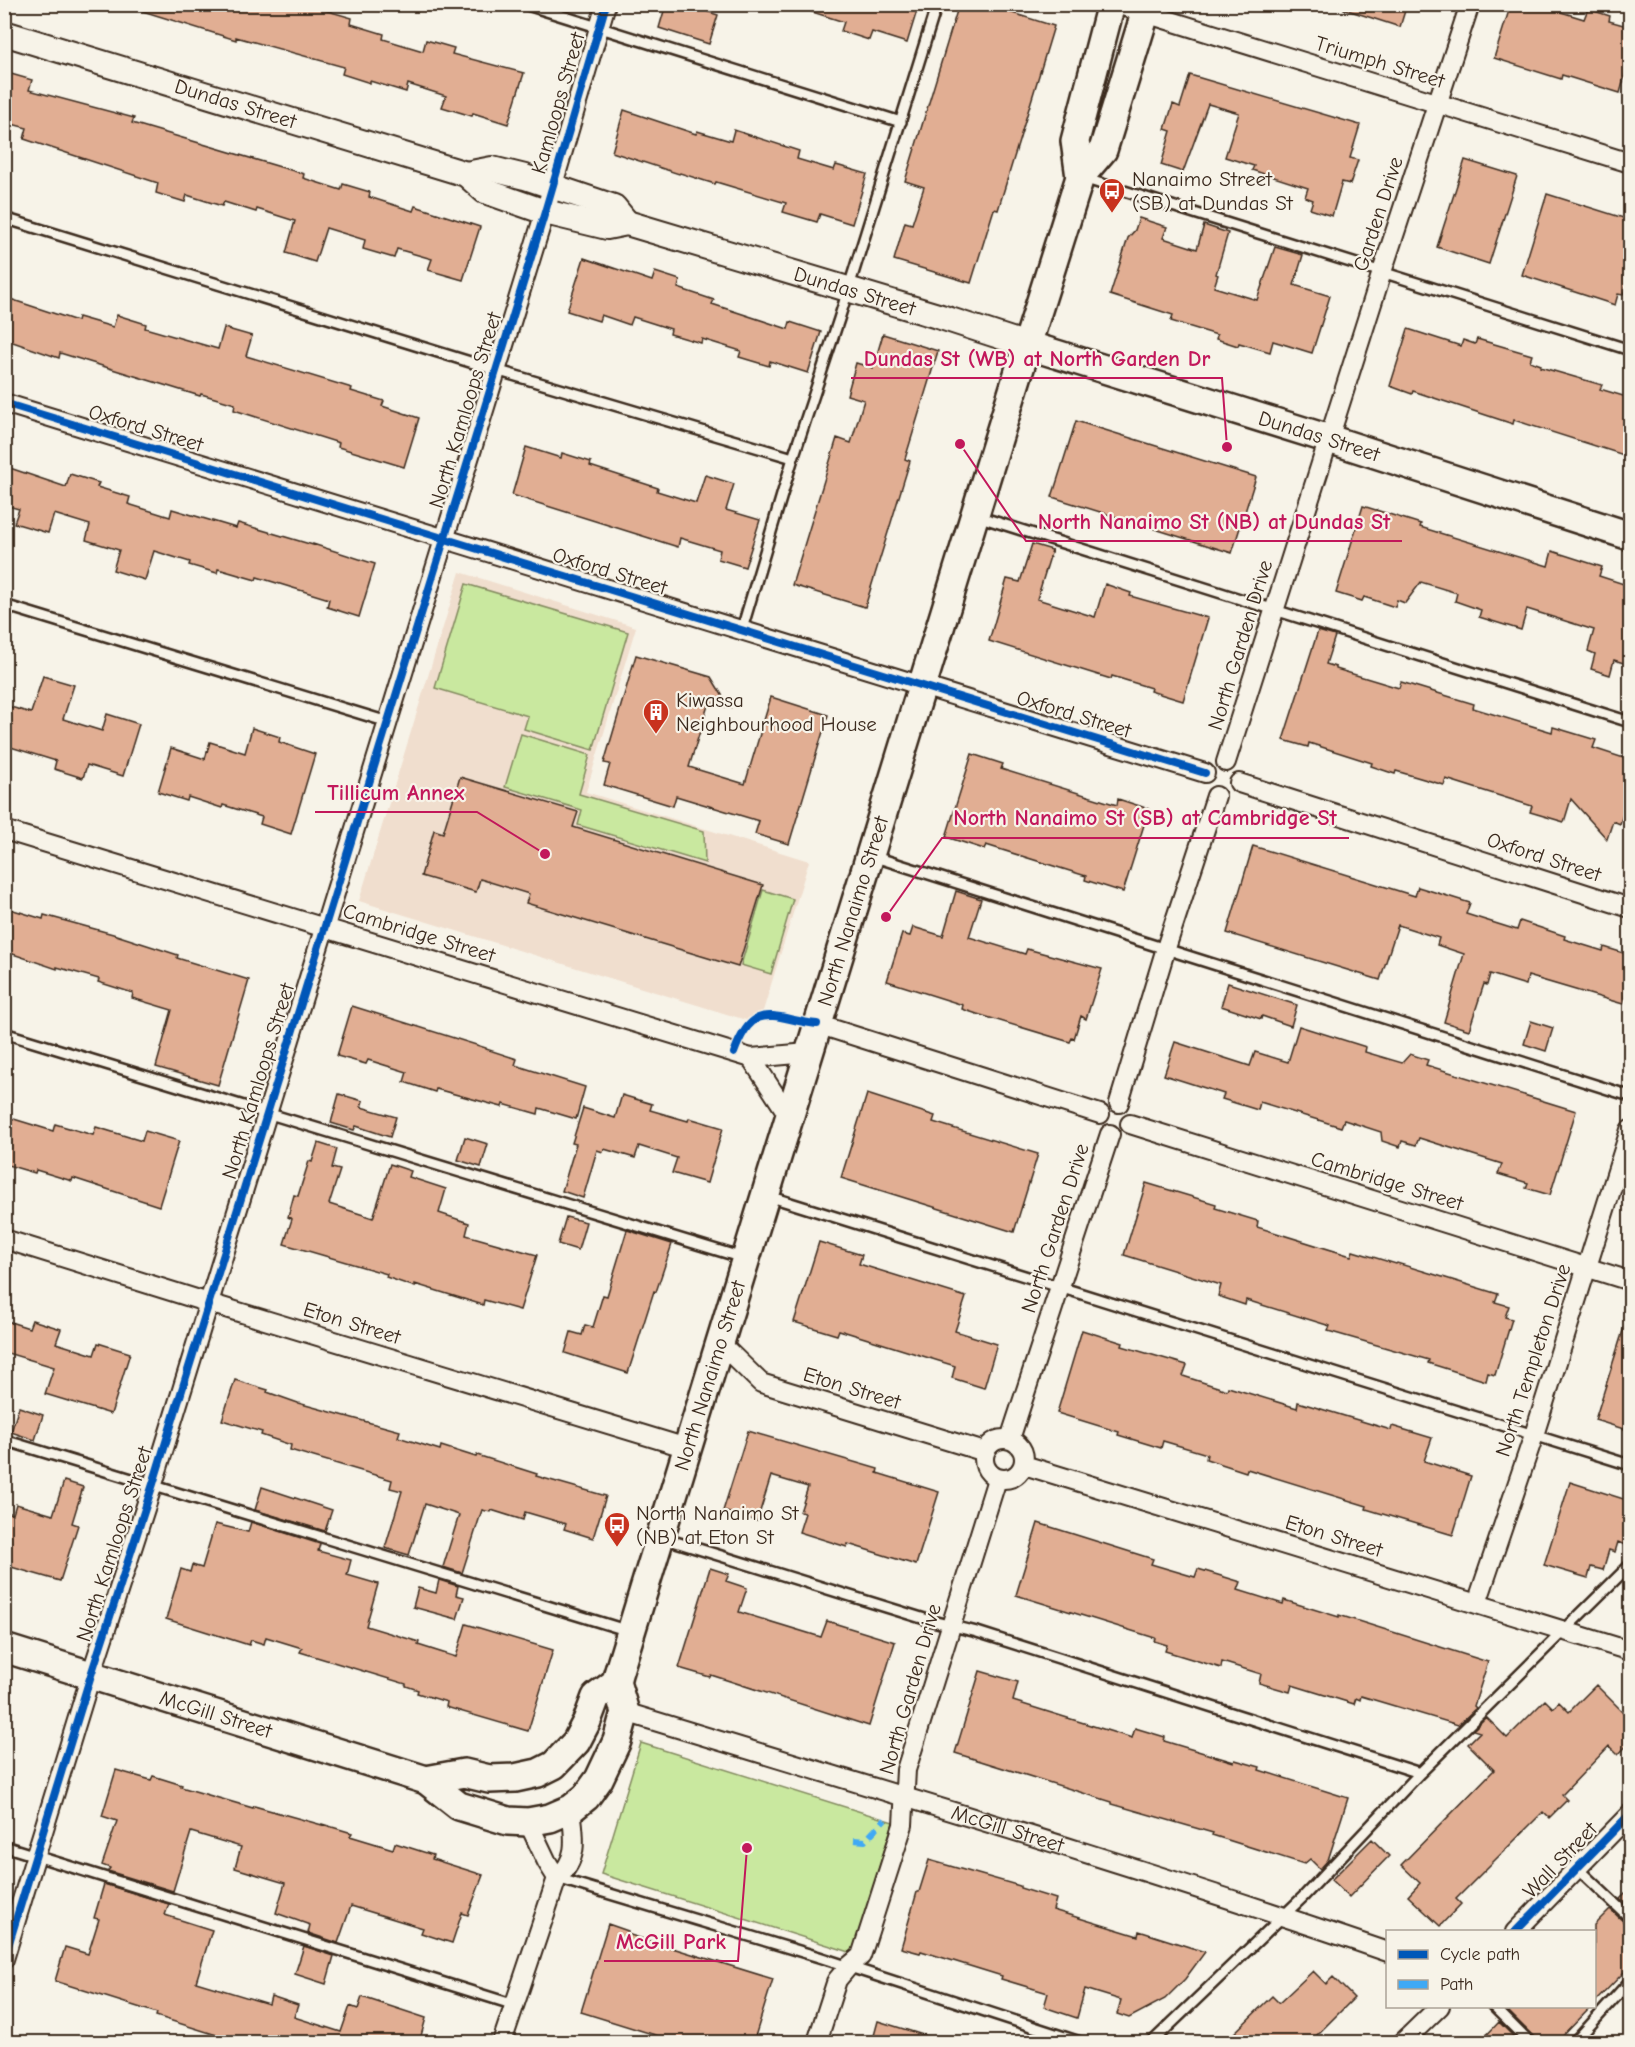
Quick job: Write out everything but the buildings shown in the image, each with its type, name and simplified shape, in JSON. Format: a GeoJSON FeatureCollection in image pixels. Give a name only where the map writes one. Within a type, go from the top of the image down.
{"type":"FeatureCollection","features":[{"type":"Feature","properties":{"kind":"main road"},"geometry":{"type":"LineString","coordinates":[[1080,177],[1075,141],[1111,4]]}},
{"type":"Feature","properties":{"kind":"main road"},"geometry":{"type":"LineString","coordinates":[[1080,177],[1103,150],[1147,9]]}},
{"type":"Feature","properties":{"kind":"main road","name":"North Nanaimo Street"},"geometry":{"type":"LineString","coordinates":[[616,1682],[808,1053],[1080,177]]}},
{"type":"Feature","properties":{"kind":"main road","name":"Dundas Street"},"geometry":{"type":"LineString","coordinates":[[1027,345],[1630,536]]}},
{"type":"Feature","properties":{"kind":"main road","name":"McGill Street"},"geometry":{"type":"LineString","coordinates":[[4,1648],[426,1780],[459,1806],[508,1821],[550,1816]]}},
{"type":"Feature","properties":{"kind":"main road"},"geometry":{"type":"LineString","coordinates":[[550,1816],[586,1797],[600,1779],[617,1741],[625,1712],[616,1682]]}},
{"type":"Feature","properties":{"kind":"main road","name":"McGill Street"},"geometry":{"type":"LineString","coordinates":[[426,1780],[464,1773],[489,1779],[515,1778],[538,1773],[554,1765],[576,1742],[596,1698],[616,1682]]}},
{"type":"Feature","properties":{"kind":"street","name":"Kamloops Street"},"geometry":{"type":"LineString","coordinates":[[545,212],[606,4]]}},
{"type":"Feature","properties":{"kind":"street","name":"Triumph Street"},"geometry":{"type":"LineString","coordinates":[[1116,4],[1147,9],[1630,163]]}},
{"type":"Feature","properties":{"kind":"street","name":"Garden Drive"},"geometry":{"type":"LineString","coordinates":[[1329,439],[1470,4]]}},
{"type":"Feature","properties":{"kind":"street","name":"Dundas Street"},"geometry":{"type":"LineString","coordinates":[[4,33],[466,174],[485,191],[545,212],[607,227],[627,223],[1027,345]]}},
{"type":"Feature","properties":{"kind":"street","name":"Dundas Street"},"geometry":{"type":"LineString","coordinates":[[466,174],[492,169],[553,186],[614,207],[627,223]]}},
{"type":"Feature","properties":{"kind":"street","name":"North Kamloops Street"},"geometry":{"type":"LineString","coordinates":[[4,1959],[91,1674],[153,1484],[268,1114],[545,212]]}},
{"type":"Feature","properties":{"kind":"street","name":"Oxford Street"},"geometry":{"type":"LineString","coordinates":[[4,403],[1205,773]]}},
{"type":"Feature","properties":{"kind":"street","name":"North Garden Drive"},"geometry":{"type":"LineString","coordinates":[[1226,762],[1329,439]]}},
{"type":"Feature","properties":{"kind":"street"},"geometry":{"type":"LineString","coordinates":[[1226,762],[1235,768],[1239,783],[1233,793],[1221,797],[1216,796],[1207,789],[1205,773],[1211,764],[1226,762]]}},
{"type":"Feature","properties":{"kind":"street","name":"Oxford Street"},"geometry":{"type":"LineString","coordinates":[[1239,783],[1630,908]]}},
{"type":"Feature","properties":{"kind":"street"},"geometry":{"type":"LineString","coordinates":[[1119,1103],[1166,948],[1216,796]]}},
{"type":"Feature","properties":{"kind":"street","name":"Cambridge Street"},"geometry":{"type":"LineString","coordinates":[[4,830],[751,1058],[808,1053]]}},
{"type":"Feature","properties":{"kind":"street"},"geometry":{"type":"LineString","coordinates":[[817,1024],[1100,1114]]}},
{"type":"Feature","properties":{"kind":"street"},"geometry":{"type":"LineString","coordinates":[[751,1058],[789,1116]]}},
{"type":"Feature","properties":{"kind":"street"},"geometry":{"type":"LineString","coordinates":[[1119,1103],[1130,1114],[1130,1124],[1120,1134],[1110,1134],[1100,1124],[1100,1114],[1105,1106],[1119,1103]]}},
{"type":"Feature","properties":{"kind":"street","name":"Cambridge Street"},"geometry":{"type":"LineString","coordinates":[[1130,1124],[1630,1281]]}},
{"type":"Feature","properties":{"kind":"street","name":"North Templeton Drive"},"geometry":{"type":"LineString","coordinates":[[1477,1603],[1534,1435],[1630,1130]]}},
{"type":"Feature","properties":{"kind":"street","name":"North Garden Drive"},"geometry":{"type":"LineString","coordinates":[[1010,1439],[1110,1134]]}},
{"type":"Feature","properties":{"kind":"street","name":"Eton Street"},"geometry":{"type":"LineString","coordinates":[[4,1239],[687,1448]]}},
{"type":"Feature","properties":{"kind":"street","name":"Eton Street"},"geometry":{"type":"LineString","coordinates":[[720,1343],[761,1383],[984,1452]]}},
{"type":"Feature","properties":{"kind":"street"},"geometry":{"type":"LineString","coordinates":[[998,1439],[1010,1439],[1020,1446],[1024,1465],[1011,1479],[997,1479],[987,1471],[984,1465],[984,1452],[998,1439]]}},
{"type":"Feature","properties":{"kind":"street","name":"Eton Street"},"geometry":{"type":"LineString","coordinates":[[1024,1465],[1630,1651]]}},
{"type":"Feature","properties":{"kind":"street","name":"North Garden Drive"},"geometry":{"type":"LineString","coordinates":[[817,2043],[837,1980],[861,1956],[903,1825],[906,1770],[997,1479]]}},
{"type":"Feature","properties":{"kind":"street","name":"McGill Street"},"geometry":{"type":"LineString","coordinates":[[625,1712],[903,1796],[1283,1916],[1386,1951]]}},
{"type":"Feature","properties":{"kind":"street","name":"Wall Street"},"geometry":{"type":"LineString","coordinates":[[1517,1930],[1630,1814]]}},
{"type":"Feature","properties":{"kind":"street"},"geometry":{"type":"LineString","coordinates":[[550,1816],[547,1862],[557,1878]]}},
{"type":"Feature","properties":{"kind":"street"},"geometry":{"type":"LineString","coordinates":[[502,2043],[557,1878],[568,1869],[575,1843],[550,1816]]}},
{"type":"Feature","properties":{"kind":"street"},"geometry":{"type":"LineString","coordinates":[[1403,2043],[1439,2008]]}},
{"type":"Feature","properties":{"kind":"lane"},"geometry":{"type":"LineString","coordinates":[[524,4],[901,122]]}},
{"type":"Feature","properties":{"kind":"lane"},"geometry":{"type":"LineString","coordinates":[[742,629],[793,458],[937,4]]}},
{"type":"Feature","properties":{"kind":"lane"},"geometry":{"type":"LineString","coordinates":[[1080,177],[1630,350]]}},
{"type":"Feature","properties":{"kind":"lane"},"geometry":{"type":"LineString","coordinates":[[4,218],[496,370],[793,458]]}},
{"type":"Feature","properties":{"kind":"lane"},"geometry":{"type":"LineString","coordinates":[[974,515],[1630,722]]}},
{"type":"Feature","properties":{"kind":"lane"},"geometry":{"type":"LineString","coordinates":[[4,605],[388,722]]}},
{"type":"Feature","properties":{"kind":"lane"},"geometry":{"type":"LineString","coordinates":[[870,855],[1630,1096]]}},
{"type":"Feature","properties":{"kind":"lane"},"geometry":{"type":"LineString","coordinates":[[4,1033],[746,1259]]}},
{"type":"Feature","properties":{"kind":"lane"},"geometry":{"type":"LineString","coordinates":[[765,1195],[1630,1465]]}},
{"type":"Feature","properties":{"kind":"lane"},"geometry":{"type":"LineString","coordinates":[[4,1440],[631,1632]]}},
{"type":"Feature","properties":{"kind":"lane"},"geometry":{"type":"LineString","coordinates":[[660,1537],[951,1625],[1420,1773]]}},
{"type":"Feature","properties":{"kind":"lane"},"geometry":{"type":"LineString","coordinates":[[1152,2043],[1304,1896],[1420,1773],[1630,1565]]}},
{"type":"Feature","properties":{"kind":"lane"},"geometry":{"type":"LineString","coordinates":[[4,1846],[515,2005]]}},
{"type":"Feature","properties":{"kind":"lane"},"geometry":{"type":"LineString","coordinates":[[1577,1868],[1630,1918]]}},
{"type":"Feature","properties":{"kind":"lane"},"geometry":{"type":"LineString","coordinates":[[557,1878],[848,1967],[1080,2043]]}},
{"type":"Feature","properties":{"kind":"lane"},"geometry":{"type":"LineString","coordinates":[[1575,2043],[1630,1981]]}},
{"type":"Feature","properties":{"kind":"lane"},"geometry":{"type":"LineString","coordinates":[[1494,2008],[1529,2043]]}},
{"type":"Feature","properties":{"kind":"shaded area"},"geometry":{"type":"Polygon","coordinates":[[[460,572],[636,627],[586,792],[809,861],[759,1024],[359,901],[460,572]]]}},
{"type":"Feature","properties":{"kind":"green space"},"geometry":{"type":"Polygon","coordinates":[[[466,584],[628,632],[593,750],[524,729],[528,716],[435,688],[466,584]]]}},
{"type":"Feature","properties":{"kind":"green space"},"geometry":{"type":"Polygon","coordinates":[[[521,734],[590,755],[579,794],[704,831],[705,863],[578,825],[582,810],[505,787],[521,734]]]}},
{"type":"Feature","properties":{"kind":"green space"},"geometry":{"type":"Polygon","coordinates":[[[763,890],[793,899],[771,974],[741,965],[763,890]]]}},
{"type":"Feature","properties":{"kind":"green space"},"geometry":{"type":"Polygon","coordinates":[[[641,1743],[893,1822],[853,1953],[601,1874],[641,1743]]]}},
{"type":"Feature","properties":{"kind":"marked path"},"geometry":{"type":"LineString","coordinates":[[854,1840],[865,1841],[885,1819]]}},
{"type":"Feature","properties":{"kind":"cycle path"},"geometry":{"type":"LineString","coordinates":[[4,1959],[91,1675],[153,1484],[545,212],[606,4]]}},
{"type":"Feature","properties":{"kind":"cycle path"},"geometry":{"type":"LineString","coordinates":[[4,403],[1205,773]]}},
{"type":"Feature","properties":{"kind":"cycle path"},"geometry":{"type":"LineString","coordinates":[[734,1053],[749,1025],[757,1018],[777,1016],[817,1024]]}},
{"type":"Feature","properties":{"kind":"cycle path"},"geometry":{"type":"LineString","coordinates":[[1517,1930],[1630,1814]]}},
{"type":"Feature","properties":{"kind":"place","name":"Nanaimo Street (SB) at Dundas St"},"geometry":{"type":"Point","coordinates":[1112,214]}},
{"type":"Feature","properties":{"kind":"place","name":"North Nanaimo St (NB) at Dundas St"},"geometry":{"type":"Point","coordinates":[960,444]}},
{"type":"Feature","properties":{"kind":"place","name":"Dundas St (WB) at North Garden Dr"},"geometry":{"type":"Point","coordinates":[1227,447]}},
{"type":"Feature","properties":{"kind":"place","name":"Kiwassa Neighbourhood House"},"geometry":{"type":"Point","coordinates":[656,735]}},
{"type":"Feature","properties":{"kind":"place","name":"Tillicum Annex"},"geometry":{"type":"Point","coordinates":[545,854]}},
{"type":"Feature","properties":{"kind":"place","name":"North Nanaimo St (SB) at Cambridge St"},"geometry":{"type":"Point","coordinates":[886,917]}},
{"type":"Feature","properties":{"kind":"place","name":"North Nanaimo St (NB) at Eton St"},"geometry":{"type":"Point","coordinates":[617,1548]}},
{"type":"Feature","properties":{"kind":"place","name":"McGill Park"},"geometry":{"type":"Point","coordinates":[747,1848]}}]}
